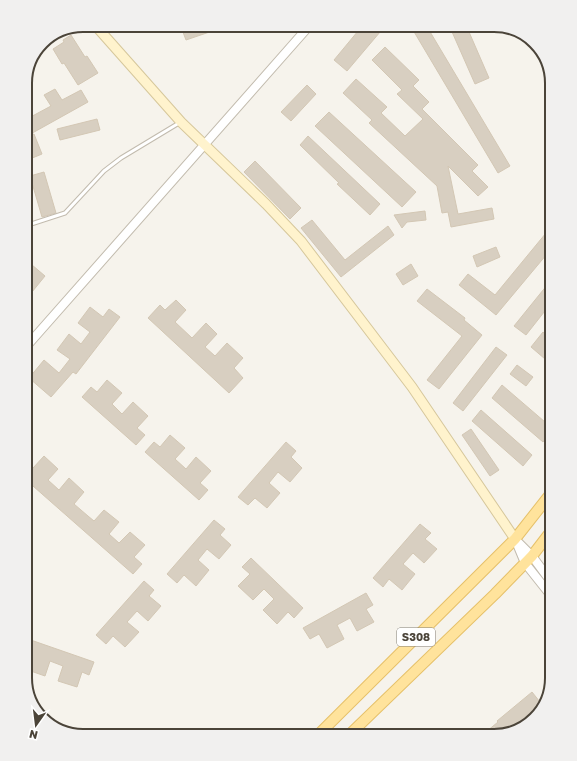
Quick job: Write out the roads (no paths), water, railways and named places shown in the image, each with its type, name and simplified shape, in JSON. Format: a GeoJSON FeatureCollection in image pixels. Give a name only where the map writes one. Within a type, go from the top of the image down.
{"type":"FeatureCollection","features":[{"type":"Feature","properties":{"kind":"main road"},"geometry":{"type":"LineString","coordinates":[[101,32],[181,122],[266,204],[301,242],[412,387],[515,539]]}},
{"type":"Feature","properties":{"kind":"main road","name":"S308"},"geometry":{"type":"LineString","coordinates":[[324,729],[515,539],[545,501]]}},
{"type":"Feature","properties":{"kind":"main road","name":"S308"},"geometry":{"type":"LineString","coordinates":[[355,729],[495,594],[545,538]]}},
{"type":"Feature","properties":{"kind":"street"},"geometry":{"type":"LineString","coordinates":[[32,340],[304,32]]}},
{"type":"Feature","properties":{"kind":"street"},"geometry":{"type":"LineString","coordinates":[[515,539],[545,586]]}},
{"type":"Feature","properties":{"kind":"street"},"geometry":{"type":"LineString","coordinates":[[528,559],[545,576]]}},
{"type":"Feature","properties":{"kind":"lane"},"geometry":{"type":"LineString","coordinates":[[32,224],[64,213],[104,171],[121,158],[181,122]]}}]}
